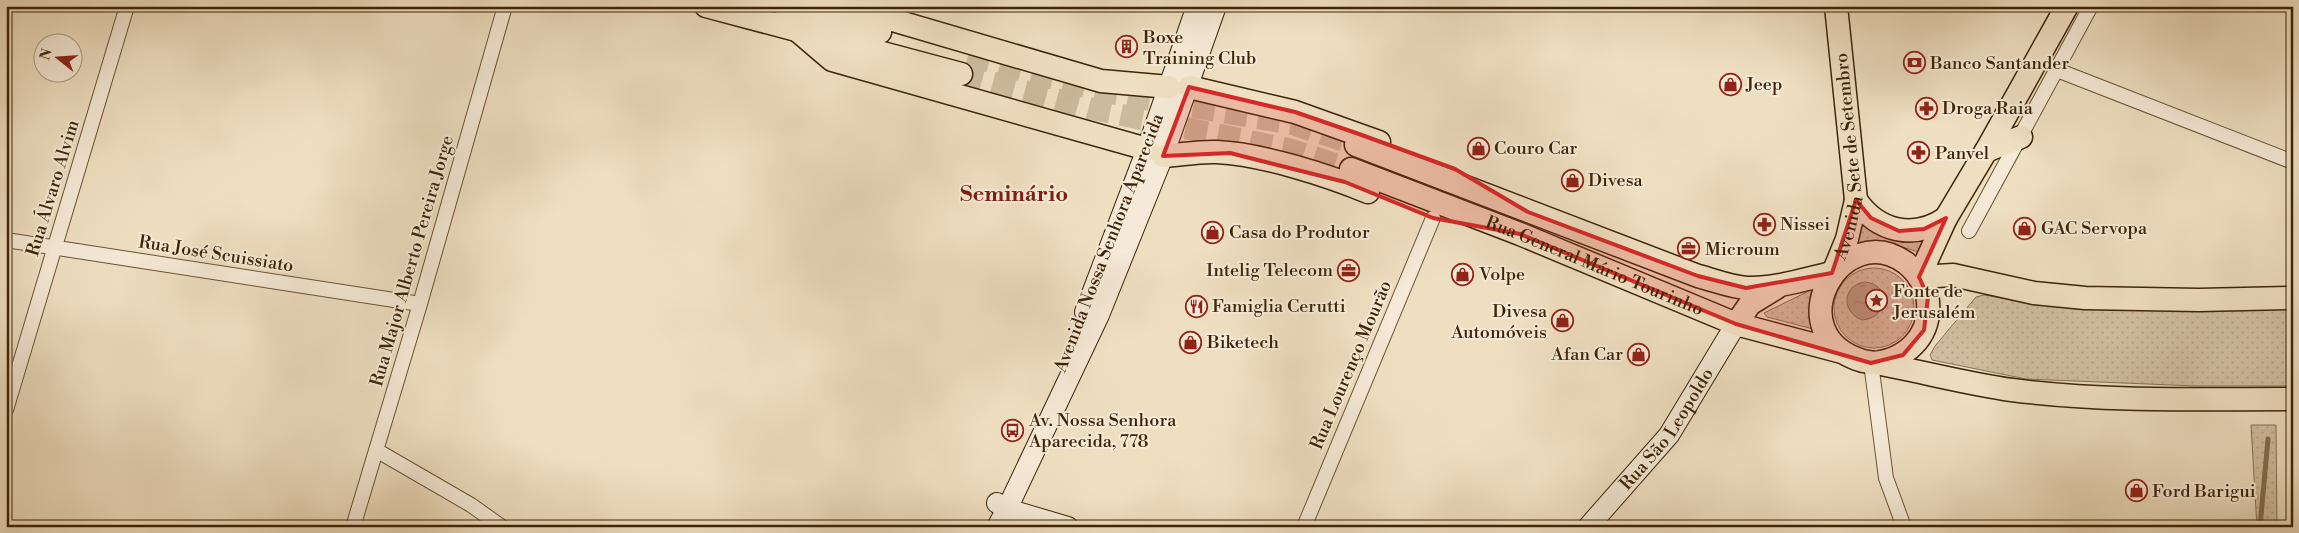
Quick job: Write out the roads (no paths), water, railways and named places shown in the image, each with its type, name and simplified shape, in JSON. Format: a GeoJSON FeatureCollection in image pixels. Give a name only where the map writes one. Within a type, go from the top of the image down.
{"type":"FeatureCollection","features":[{"type":"Feature","properties":{"kind":"main road"},"geometry":{"type":"LineString","coordinates":[[706,6],[795,16],[964,65]]}},
{"type":"Feature","properties":{"kind":"main road"},"geometry":{"type":"LineString","coordinates":[[795,16],[845,6],[1101,81],[1179,87],[1295,112],[1455,169],[1528,212]]}},
{"type":"Feature","properties":{"kind":"main road","name":"Avenida Nossa Senhora Aparecida"},"geometry":{"type":"LineString","coordinates":[[1179,87],[1197,6]]}},
{"type":"Feature","properties":{"kind":"main road","name":"Avenida Nossa Senhora Aparecida"},"geometry":{"type":"LineString","coordinates":[[981,527],[1002,506],[1095,325],[1179,87],[1216,6]]}},
{"type":"Feature","properties":{"kind":"main road","name":"Avenida Sete de Setembro"},"geometry":{"type":"LineString","coordinates":[[1832,274],[1847,239],[1856,200],[1836,6]]}},
{"type":"Feature","properties":{"kind":"main road"},"geometry":{"type":"LineString","coordinates":[[1920,277],[1946,218],[1986,151],[2067,6]]}},
{"type":"Feature","properties":{"kind":"main road"},"geometry":{"type":"LineString","coordinates":[[795,16],[832,60],[1155,153],[1216,152],[1282,164],[1345,182],[1433,218],[1520,234]]}},
{"type":"Feature","properties":{"kind":"main road"},"geometry":{"type":"LineString","coordinates":[[1986,151],[2021,137]]}},
{"type":"Feature","properties":{"kind":"main road","name":"Rua General Mário Tourinho"},"geometry":{"type":"LineString","coordinates":[[1356,146],[1698,276],[1732,286],[1759,288],[1832,274]]}},
{"type":"Feature","properties":{"kind":"main road","name":"Rua General Mário Tourinho"},"geometry":{"type":"LineString","coordinates":[[1351,169],[1520,234],[1736,324],[1842,352]]}},
{"type":"Feature","properties":{"kind":"main road"},"geometry":{"type":"LineString","coordinates":[[1856,200],[1865,213],[1877,222],[1899,231],[1924,229],[1946,218]]}},
{"type":"Feature","properties":{"kind":"main road"},"geometry":{"type":"LineString","coordinates":[[1930,252],[1940,265],[1953,275]]}},
{"type":"Feature","properties":{"kind":"main road"},"geometry":{"type":"LineString","coordinates":[[1871,362],[1882,362],[1898,357],[1911,348],[1919,340],[1926,325],[1929,308],[1928,297],[1920,277],[1898,259],[1883,254],[1871,254],[1850,260],[1832,274],[1822,296],[1822,321],[1830,338],[1842,352],[1856,359],[2010,390],[2088,398],[2184,401],[2293,399]]}},
{"type":"Feature","properties":{"kind":"main road"},"geometry":{"type":"LineString","coordinates":[[1920,277],[1953,275],[2034,293],[2085,298],[2199,300],[2293,298]]}},
{"type":"Feature","properties":{"kind":"main road"},"geometry":{"type":"LineString","coordinates":[[1736,324],[1750,304],[1786,282]]}},
{"type":"Feature","properties":{"kind":"main road","name":"Rua São Leopoldo"},"geometry":{"type":"LineString","coordinates":[[1588,527],[1670,435],[1736,324]]}},
{"type":"Feature","properties":{"kind":"main road"},"geometry":{"type":"LineString","coordinates":[[997,527],[1002,506],[1068,527]]}},
{"type":"Feature","properties":{"kind":"street","name":"Rua Álvaro Alvim"},"geometry":{"type":"LineString","coordinates":[[6,410],[127,6]]}},
{"type":"Feature","properties":{"kind":"street","name":"Rua Major Alberto Pereira Jorge"},"geometry":{"type":"LineString","coordinates":[[353,527],[506,6]]}},
{"type":"Feature","properties":{"kind":"street"},"geometry":{"type":"LineString","coordinates":[[1969,231],[2092,6]]}},
{"type":"Feature","properties":{"kind":"street"},"geometry":{"type":"LineString","coordinates":[[2057,70],[2293,162]]}},
{"type":"Feature","properties":{"kind":"street","name":"Rua Lourenço Mourão"},"geometry":{"type":"LineString","coordinates":[[1304,527],[1433,218]]}},
{"type":"Feature","properties":{"kind":"street","name":"Rua José Scuissiato"},"geometry":{"type":"LineString","coordinates":[[6,240],[420,304]]}},
{"type":"Feature","properties":{"kind":"street"},"geometry":{"type":"LineString","coordinates":[[1871,362],[1886,478],[1904,527]]}},
{"type":"Feature","properties":{"kind":"street"},"geometry":{"type":"LineString","coordinates":[[376,450],[471,505],[502,527]]}},
{"type":"Feature","properties":{"kind":"water","name":"Fonte de Jerusalém"},"geometry":{"type":"Polygon","coordinates":[[[1865,282],[1874,284],[1880,289],[1884,301],[1878,314],[1862,320],[1850,311],[1847,299],[1848,293],[1852,288],[1857,284],[1865,282]]]}},
{"type":"Feature","properties":{"kind":"waterway"},"geometry":{"type":"LineString","coordinates":[[2260,527],[2268,439]]}},
{"type":"Feature","properties":{"kind":"tunnel"},"geometry":{"type":"LineString","coordinates":[[968,56],[1099,91],[1293,124],[1356,145]]}},
{"type":"Feature","properties":{"kind":"tunnel"},"geometry":{"type":"LineString","coordinates":[[961,74],[1093,109],[1288,149],[1351,169]]}},
{"type":"Feature","properties":{"kind":"place","name":"Boxe Training Club"},"geometry":{"type":"Point","coordinates":[1127,47]}},
{"type":"Feature","properties":{"kind":"place","name":"Banco Santander"},"geometry":{"type":"Point","coordinates":[1914,63]}},
{"type":"Feature","properties":{"kind":"place","name":"Jeep"},"geometry":{"type":"Point","coordinates":[1730,84]}},
{"type":"Feature","properties":{"kind":"place","name":"Droga Raia"},"geometry":{"type":"Point","coordinates":[1926,108]}},
{"type":"Feature","properties":{"kind":"place","name":"Couro Car"},"geometry":{"type":"Point","coordinates":[1478,148]}},
{"type":"Feature","properties":{"kind":"place","name":"Panvel"},"geometry":{"type":"Point","coordinates":[1919,153]}},
{"type":"Feature","properties":{"kind":"place","name":"Divesa"},"geometry":{"type":"Point","coordinates":[1572,180]}},
{"type":"Feature","properties":{"kind":"place","name":"Nissei"},"geometry":{"type":"Point","coordinates":[1764,224]}},
{"type":"Feature","properties":{"kind":"place","name":"GAC Servopa"},"geometry":{"type":"Point","coordinates":[2025,228]}},
{"type":"Feature","properties":{"kind":"place","name":"Casa do Produtor"},"geometry":{"type":"Point","coordinates":[1213,232]}},
{"type":"Feature","properties":{"kind":"place","name":"Microum"},"geometry":{"type":"Point","coordinates":[1689,249]}},
{"type":"Feature","properties":{"kind":"place","name":"Intelig Telecom"},"geometry":{"type":"Point","coordinates":[1349,270]}},
{"type":"Feature","properties":{"kind":"place","name":"Volpe"},"geometry":{"type":"Point","coordinates":[1463,274]}},
{"type":"Feature","properties":{"kind":"place","name":"Fonte de Jerusalém"},"geometry":{"type":"Point","coordinates":[1877,301]}},
{"type":"Feature","properties":{"kind":"place","name":"Famiglia Cerutti"},"geometry":{"type":"Point","coordinates":[1196,306]}},
{"type":"Feature","properties":{"kind":"place","name":"Divesa Automóveis"},"geometry":{"type":"Point","coordinates":[1563,321]}},
{"type":"Feature","properties":{"kind":"place","name":"Biketech"},"geometry":{"type":"Point","coordinates":[1191,342]}},
{"type":"Feature","properties":{"kind":"place","name":"Afan Car"},"geometry":{"type":"Point","coordinates":[1639,354]}},
{"type":"Feature","properties":{"kind":"place","name":"Av. Nossa Senhora Aparecida, 778"},"geometry":{"type":"Point","coordinates":[1013,430]}},
{"type":"Feature","properties":{"kind":"place","name":"Ford Barigui"},"geometry":{"type":"Point","coordinates":[2136,491]}},
{"type":"Feature","properties":{"kind":"district","name":"Seminário"},"geometry":{"type":"Point","coordinates":[1014,194]}}]}
